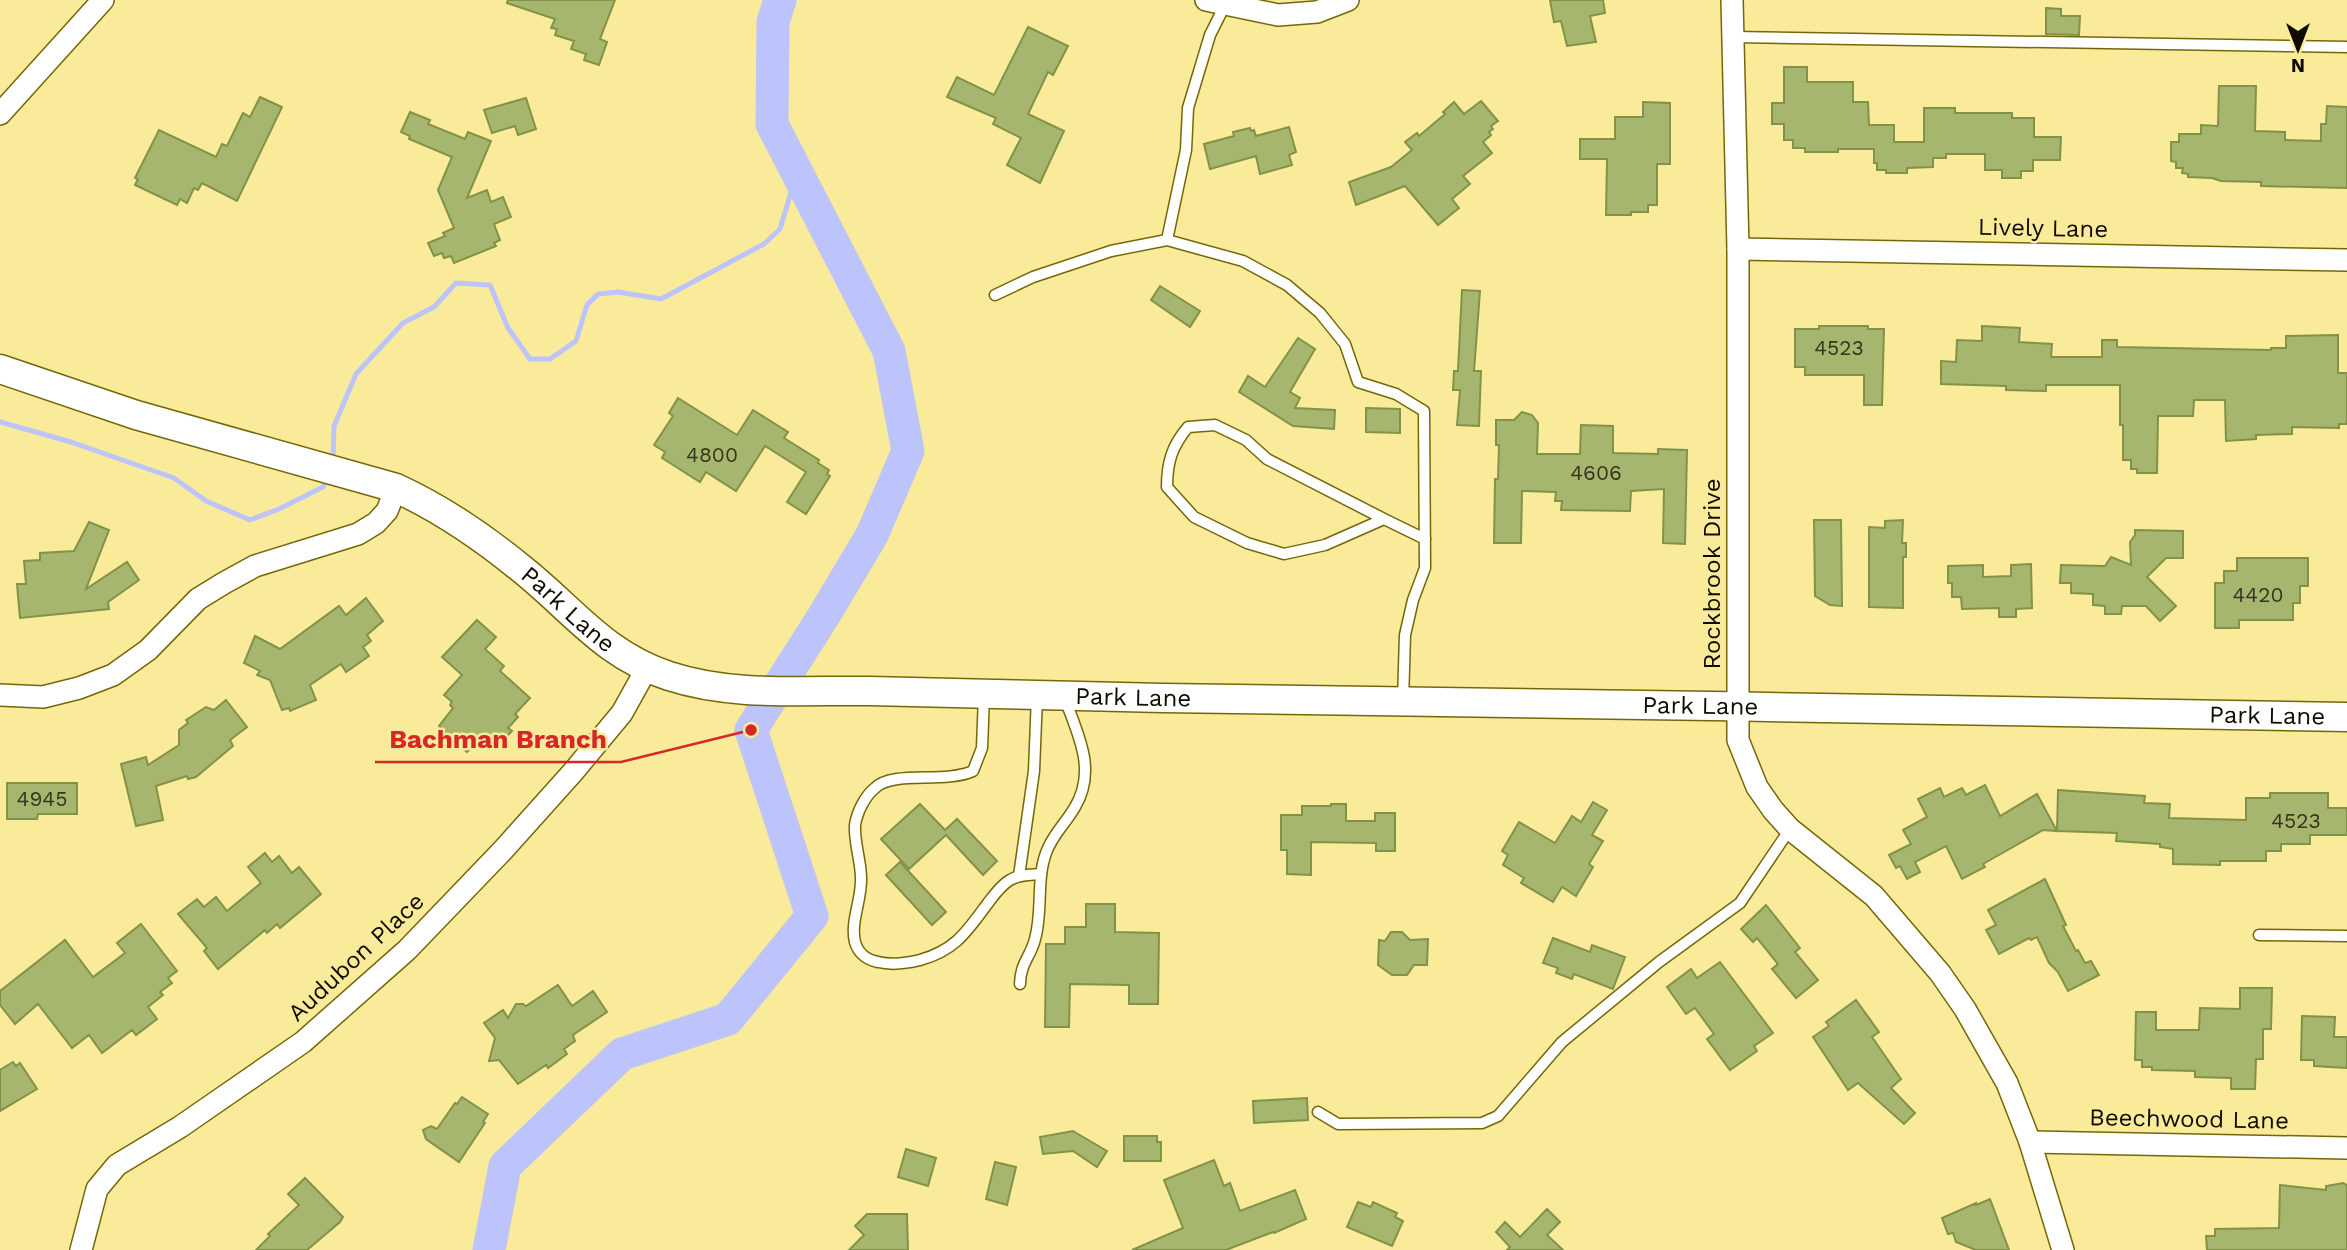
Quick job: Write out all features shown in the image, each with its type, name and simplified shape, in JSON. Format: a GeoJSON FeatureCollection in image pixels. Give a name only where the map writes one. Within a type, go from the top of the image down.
{"type":"FeatureCollection","features":[{"type":"Feature","properties":{"kind":"street"},"geometry":{"type":"LineString","coordinates":[[0,113],[103,0]]}},
{"type":"Feature","properties":{"kind":"street"},"geometry":{"type":"LineString","coordinates":[[1216,3],[1278,15],[1317,12],[1348,0]]}},
{"type":"Feature","properties":{"kind":"street","name":"Rockbrook Drive"},"geometry":{"type":"LineString","coordinates":[[1732,0],[1738,249],[1738,740],[1757,788],[1790,829],[1874,895],[1940,973],[1965,1009],[2007,1083],[2031,1142],[2063,1250]]}},
{"type":"Feature","properties":{"kind":"street","name":"Lively Lane"},"geometry":{"type":"LineString","coordinates":[[1738,249],[2347,260]]}},
{"type":"Feature","properties":{"kind":"street","name":"Park Lane"},"geometry":{"type":"LineString","coordinates":[[0,369],[136,415],[396,488],[428,503],[526,571],[573,617],[610,646],[647,668],[692,682],[751,690],[2347,717]]}},
{"type":"Feature","properties":{"kind":"street"},"geometry":{"type":"LineString","coordinates":[[0,695],[43,697],[79,688],[113,675],[148,650],[198,599],[224,583],[255,566],[358,534],[376,523],[387,511],[396,488]]}},
{"type":"Feature","properties":{"kind":"street","name":"Audubon Place"},"geometry":{"type":"LineString","coordinates":[[81,1250],[97,1189],[117,1165],[180,1127],[303,1042],[407,950],[573,772],[622,713],[647,668]]}},
{"type":"Feature","properties":{"kind":"street","name":"Beechwood Lane"},"geometry":{"type":"LineString","coordinates":[[2031,1142],[2347,1148]]}},
{"type":"Feature","properties":{"kind":"lane"},"geometry":{"type":"LineString","coordinates":[[1167,240],[1186,150],[1188,108],[1210,36],[1216,3]]}},
{"type":"Feature","properties":{"kind":"lane"},"geometry":{"type":"LineString","coordinates":[[1733,37],[2347,47]]}},
{"type":"Feature","properties":{"kind":"lane"},"geometry":{"type":"LineString","coordinates":[[995,295],[1033,277],[1111,251],[1167,240],[1242,261],[1287,285],[1320,313],[1345,344],[1358,382],[1396,394],[1424,411],[1425,568],[1413,600],[1405,635],[1403,701]]}},
{"type":"Feature","properties":{"kind":"lane"},"geometry":{"type":"LineString","coordinates":[[1384,519],[1325,545],[1284,554],[1247,543],[1194,517],[1167,487],[1167,465],[1175,443],[1188,427],[1215,425],[1246,440],[1267,459],[1425,538]]}},
{"type":"Feature","properties":{"kind":"lane"},"geometry":{"type":"LineString","coordinates":[[984,693],[982,748],[973,771],[960,777],[884,781],[874,788],[865,800],[855,824],[861,879],[855,943],[859,952],[879,963],[908,963],[935,956],[963,937],[1007,881],[1019,876],[1041,874]]}},
{"type":"Feature","properties":{"kind":"lane"},"geometry":{"type":"LineString","coordinates":[[1019,876],[1034,771],[1050,696]]}},
{"type":"Feature","properties":{"kind":"lane"},"geometry":{"type":"LineString","coordinates":[[1020,984],[1020,970],[1036,937],[1041,874],[1046,853],[1075,808],[1086,780],[1085,759],[1050,696]]}},
{"type":"Feature","properties":{"kind":"lane"},"geometry":{"type":"LineString","coordinates":[[1318,1112],[1338,1124],[1482,1123],[1498,1116],[1562,1042],[1659,962],[1740,903],[1790,829]]}},
{"type":"Feature","properties":{"kind":"lane"},"geometry":{"type":"LineString","coordinates":[[2259,935],[2347,936]]}},
{"type":"Feature","properties":{"kind":"building"},"geometry":{"type":"Polygon","coordinates":[[[508,0],[615,0],[600,39],[607,42],[599,65],[584,60],[586,54],[571,49],[574,41],[555,35],[557,29],[551,28],[555,19],[507,3],[508,0]]]}},
{"type":"Feature","properties":{"kind":"building"},"geometry":{"type":"Polygon","coordinates":[[[1550,0],[1603,0],[1605,13],[1590,16],[1596,42],[1567,46],[1561,21],[1554,22],[1550,0]]]}},
{"type":"Feature","properties":{"kind":"building"},"geometry":{"type":"Polygon","coordinates":[[[2046,8],[2061,9],[2061,16],[2080,16],[2079,35],[2046,34],[2046,8]]]}},
{"type":"Feature","properties":{"kind":"building"},"geometry":{"type":"Polygon","coordinates":[[[1028,27],[1068,46],[1053,75],[1048,72],[1028,114],[1064,131],[1040,183],[1007,165],[1021,138],[993,124],[996,118],[947,97],[957,77],[994,95],[1028,27]]]}},
{"type":"Feature","properties":{"kind":"building"},"geometry":{"type":"Polygon","coordinates":[[[1784,67],[1807,67],[1807,82],[1853,82],[1853,102],[1868,102],[1869,125],[1894,125],[1894,142],[1924,142],[1924,108],[1955,108],[1955,113],[2012,113],[2012,118],[2034,118],[2034,137],[2061,137],[2060,160],[2033,160],[2033,171],[2021,171],[2021,178],[2002,178],[2002,170],[1985,170],[1985,154],[1946,154],[1946,158],[1933,158],[1933,167],[1907,168],[1907,173],[1886,173],[1886,170],[1877,170],[1874,149],[1805,152],[1805,148],[1793,148],[1793,140],[1784,140],[1784,124],[1772,124],[1772,103],[1784,103],[1784,67]]]}},
{"type":"Feature","properties":{"kind":"building"},"geometry":{"type":"Polygon","coordinates":[[[2219,86],[2256,86],[2255,131],[2285,132],[2285,140],[2321,141],[2321,124],[2326,124],[2327,106],[2347,107],[2347,188],[2261,186],[2261,182],[2221,181],[2188,177],[2188,174],[2182,173],[2183,168],[2176,168],[2176,162],[2171,161],[2171,142],[2179,142],[2179,134],[2201,134],[2201,125],[2218,126],[2219,86]]]}},
{"type":"Feature","properties":{"kind":"building"},"geometry":{"type":"Polygon","coordinates":[[[260,97],[282,107],[237,201],[202,183],[198,190],[194,188],[187,203],[180,199],[177,205],[135,185],[138,179],[135,178],[159,130],[216,157],[222,144],[227,146],[243,113],[250,117],[260,97]]]}},
{"type":"Feature","properties":{"kind":"building"},"geometry":{"type":"Polygon","coordinates":[[[526,98],[536,129],[518,135],[515,126],[492,133],[484,110],[526,98]]]}},
{"type":"Feature","properties":{"kind":"building"},"geometry":{"type":"Polygon","coordinates":[[[1481,101],[1498,121],[1491,126],[1491,135],[1483,142],[1492,153],[1463,176],[1470,184],[1452,199],[1459,208],[1438,225],[1405,186],[1356,205],[1349,182],[1391,167],[1412,150],[1405,142],[1417,133],[1419,136],[1445,114],[1443,112],[1454,102],[1464,114],[1481,101]]]}},
{"type":"Feature","properties":{"kind":"building"},"geometry":{"type":"Polygon","coordinates":[[[1643,102],[1670,103],[1670,164],[1657,164],[1657,205],[1648,205],[1648,212],[1606,215],[1607,159],[1580,159],[1580,139],[1615,139],[1615,117],[1643,117],[1643,102]]]}},
{"type":"Feature","properties":{"kind":"building"},"geometry":{"type":"Polygon","coordinates":[[[410,112],[430,120],[428,124],[465,139],[468,132],[491,141],[467,198],[487,190],[491,202],[503,197],[511,217],[494,224],[500,240],[494,243],[496,246],[454,263],[451,256],[444,258],[442,253],[434,256],[428,243],[445,236],[443,233],[454,228],[438,190],[452,157],[409,139],[410,136],[401,132],[410,112]]]}},
{"type":"Feature","properties":{"kind":"building"},"geometry":{"type":"Polygon","coordinates":[[[1289,127],[1296,152],[1289,155],[1292,165],[1260,174],[1256,156],[1210,169],[1204,144],[1234,136],[1233,132],[1250,128],[1256,136],[1289,127]]]}},
{"type":"Feature","properties":{"kind":"building"},"geometry":{"type":"Polygon","coordinates":[[[1160,286],[1200,311],[1190,327],[1151,300],[1160,286]]]}},
{"type":"Feature","properties":{"kind":"building"},"geometry":{"type":"Polygon","coordinates":[[[1462,290],[1480,291],[1474,371],[1481,371],[1479,426],[1457,425],[1460,390],[1453,390],[1454,371],[1458,371],[1462,290]]]}},
{"type":"Feature","properties":{"kind":"building"},"geometry":{"type":"Polygon","coordinates":[[[1819,326],[1868,326],[1868,329],[1884,329],[1882,405],[1864,405],[1864,375],[1805,375],[1805,367],[1795,367],[1795,329],[1819,329],[1819,326]]]}},
{"type":"Feature","properties":{"kind":"building"},"geometry":{"type":"Polygon","coordinates":[[[1982,326],[2020,328],[2019,342],[2052,344],[2051,357],[2102,357],[2102,340],[2117,340],[2117,347],[2271,350],[2286,348],[2286,336],[2338,335],[2338,373],[2347,373],[2347,424],[2339,424],[2339,428],[2292,427],[2292,434],[2256,435],[2256,439],[2226,441],[2225,400],[2194,400],[2193,416],[2158,416],[2157,473],[2137,473],[2137,469],[2131,469],[2131,460],[2123,460],[2120,385],[2046,385],[2046,391],[2006,390],[2006,386],[1941,384],[1941,361],[1956,362],[1957,340],[1982,341],[1982,326]]]}},
{"type":"Feature","properties":{"kind":"building"},"geometry":{"type":"Polygon","coordinates":[[[1298,338],[1315,349],[1290,392],[1300,398],[1295,408],[1335,410],[1334,429],[1293,426],[1239,392],[1248,376],[1265,387],[1298,338]]]}},
{"type":"Feature","properties":{"kind":"building"},"geometry":{"type":"Polygon","coordinates":[[[678,398],[737,435],[753,410],[788,432],[784,438],[819,460],[818,463],[829,470],[827,474],[830,476],[806,514],[787,502],[806,472],[765,446],[736,491],[706,472],[700,482],[662,458],[665,452],[654,445],[673,416],[669,413],[678,398]]]}},
{"type":"Feature","properties":{"kind":"building"},"geometry":{"type":"Polygon","coordinates":[[[1366,408],[1400,409],[1400,433],[1366,432],[1366,408]]]}},
{"type":"Feature","properties":{"kind":"building"},"geometry":{"type":"Polygon","coordinates":[[[1522,412],[1532,415],[1538,423],[1537,454],[1580,454],[1581,425],[1613,426],[1613,453],[1658,454],[1658,449],[1687,450],[1685,544],[1663,543],[1664,489],[1631,491],[1630,511],[1561,510],[1562,501],[1555,501],[1556,492],[1522,491],[1521,543],[1494,543],[1495,479],[1498,479],[1499,445],[1496,445],[1496,420],[1514,420],[1522,412]]]}},
{"type":"Feature","properties":{"kind":"building"},"geometry":{"type":"Polygon","coordinates":[[[1814,520],[1841,520],[1842,606],[1830,605],[1815,596],[1814,520]]]}},
{"type":"Feature","properties":{"kind":"building"},"geometry":{"type":"Polygon","coordinates":[[[1903,520],[1902,543],[1906,543],[1906,557],[1903,557],[1903,608],[1869,607],[1869,527],[1885,528],[1885,521],[1903,520]]]}},
{"type":"Feature","properties":{"kind":"building"},"geometry":{"type":"Polygon","coordinates":[[[89,522],[109,530],[86,589],[127,562],[139,580],[108,602],[109,609],[20,618],[17,584],[26,584],[24,561],[40,560],[40,553],[74,551],[89,522]]]}},
{"type":"Feature","properties":{"kind":"building"},"geometry":{"type":"Polygon","coordinates":[[[2135,530],[2183,531],[2183,558],[2166,558],[2147,577],[2176,606],[2160,621],[2146,606],[2122,606],[2121,614],[2105,614],[2105,606],[2093,605],[2093,594],[2071,593],[2071,583],[2060,583],[2061,565],[2105,566],[2111,557],[2131,565],[2130,542],[2135,530]]]}},
{"type":"Feature","properties":{"kind":"building"},"geometry":{"type":"Polygon","coordinates":[[[2237,558],[2308,558],[2308,586],[2300,586],[2300,603],[2293,603],[2293,620],[2239,620],[2239,628],[2215,628],[2215,583],[2224,583],[2224,571],[2237,571],[2237,558]]]}},
{"type":"Feature","properties":{"kind":"building"},"geometry":{"type":"Polygon","coordinates":[[[2031,564],[2032,608],[2016,609],[2016,617],[1999,617],[1999,608],[1962,609],[1961,597],[1952,597],[1952,583],[1948,583],[1948,566],[1983,565],[1983,577],[2011,576],[2011,565],[2031,564]]]}},
{"type":"Feature","properties":{"kind":"building"},"geometry":{"type":"Polygon","coordinates":[[[366,598],[383,621],[367,635],[371,641],[363,647],[369,656],[346,672],[341,664],[310,685],[316,700],[290,711],[289,708],[282,710],[270,680],[257,675],[260,671],[244,663],[255,636],[280,649],[339,606],[346,615],[366,598]]]}},
{"type":"Feature","properties":{"kind":"building"},"geometry":{"type":"Polygon","coordinates":[[[477,620],[496,637],[485,649],[504,666],[500,671],[530,698],[515,714],[518,717],[508,728],[512,731],[496,748],[482,735],[467,752],[439,726],[453,708],[450,705],[452,702],[444,695],[462,675],[442,657],[477,620]]]}},
{"type":"Feature","properties":{"kind":"building"},"geometry":{"type":"Polygon","coordinates":[[[226,700],[247,727],[230,740],[233,746],[196,777],[188,779],[187,776],[156,786],[163,820],[136,826],[121,764],[146,757],[148,765],[179,745],[179,730],[188,723],[186,720],[206,707],[214,710],[226,700]]]}},
{"type":"Feature","properties":{"kind":"building"},"geometry":{"type":"Polygon","coordinates":[[[7,783],[77,783],[77,814],[38,814],[37,819],[7,819],[7,783]]]}},
{"type":"Feature","properties":{"kind":"building"},"geometry":{"type":"Polygon","coordinates":[[[1985,785],[2000,816],[2037,794],[2057,831],[2043,830],[1962,879],[1946,846],[1915,862],[1920,872],[1907,879],[1900,866],[1896,868],[1889,855],[1911,844],[1903,830],[1927,817],[1918,799],[1940,788],[1944,797],[1962,788],[1966,795],[1985,785]]]}},
{"type":"Feature","properties":{"kind":"building"},"geometry":{"type":"Polygon","coordinates":[[[2058,790],[2145,796],[2144,803],[2170,804],[2169,818],[2246,820],[2246,798],[2270,798],[2270,793],[2328,793],[2328,808],[2347,808],[2347,835],[2310,835],[2310,844],[2281,844],[2281,851],[2266,851],[2266,861],[2220,861],[2220,865],[2173,864],[2173,849],[2160,847],[2160,844],[2116,841],[2117,833],[2057,831],[2058,790]]]}},
{"type":"Feature","properties":{"kind":"building"},"geometry":{"type":"Polygon","coordinates":[[[1593,802],[1607,810],[1592,835],[1603,841],[1589,864],[1593,867],[1576,896],[1562,887],[1553,902],[1521,883],[1524,878],[1503,865],[1508,855],[1502,851],[1519,822],[1555,843],[1572,816],[1581,822],[1593,802]]]}},
{"type":"Feature","properties":{"kind":"building"},"geometry":{"type":"Polygon","coordinates":[[[920,804],[945,830],[957,819],[997,861],[983,875],[946,835],[909,869],[881,839],[920,804]]]}},
{"type":"Feature","properties":{"kind":"building"},"geometry":{"type":"Polygon","coordinates":[[[1346,804],[1346,821],[1375,821],[1375,813],[1395,813],[1395,851],[1376,851],[1376,843],[1311,842],[1311,875],[1287,874],[1287,850],[1281,850],[1281,815],[1302,815],[1302,806],[1346,804]]]}},
{"type":"Feature","properties":{"kind":"building"},"geometry":{"type":"Polygon","coordinates":[[[265,853],[272,862],[279,856],[292,873],[299,867],[321,894],[280,928],[277,924],[267,933],[265,930],[218,969],[204,951],[207,948],[178,914],[197,899],[204,907],[216,897],[227,911],[261,883],[248,867],[265,853]]]}},
{"type":"Feature","properties":{"kind":"building"},"geometry":{"type":"Polygon","coordinates":[[[900,862],[946,912],[932,925],[886,875],[900,862]]]}},
{"type":"Feature","properties":{"kind":"building"},"geometry":{"type":"Polygon","coordinates":[[[2045,879],[2076,951],[2078,950],[2085,963],[2091,961],[2099,975],[2068,991],[2058,972],[2049,963],[2037,937],[2031,940],[2029,938],[1999,954],[1986,930],[1996,925],[1988,910],[2045,879]]]}},
{"type":"Feature","properties":{"kind":"building"},"geometry":{"type":"Polygon","coordinates":[[[1086,904],[1115,904],[1115,932],[1159,933],[1158,1004],[1129,1004],[1129,985],[1070,984],[1069,1027],[1045,1027],[1046,944],[1065,944],[1065,927],[1086,927],[1086,904]]]}},
{"type":"Feature","properties":{"kind":"building"},"geometry":{"type":"Polygon","coordinates":[[[1766,905],[1800,948],[1795,952],[1818,980],[1796,998],[1772,969],[1778,964],[1757,938],[1753,942],[1741,929],[1766,905]]]}},
{"type":"Feature","properties":{"kind":"building"},"geometry":{"type":"Polygon","coordinates":[[[141,924],[177,971],[168,978],[172,983],[160,992],[163,995],[148,1007],[157,1019],[136,1035],[132,1030],[102,1053],[89,1035],[72,1048],[38,1004],[15,1024],[0,1005],[0,991],[65,940],[93,977],[125,953],[117,943],[141,924]]]}},
{"type":"Feature","properties":{"kind":"building"},"geometry":{"type":"Polygon","coordinates":[[[1391,932],[1402,932],[1410,940],[1428,939],[1427,965],[1414,965],[1407,975],[1392,975],[1378,965],[1379,940],[1385,941],[1391,932]]]}},
{"type":"Feature","properties":{"kind":"building"},"geometry":{"type":"Polygon","coordinates":[[[1553,938],[1590,952],[1592,945],[1625,957],[1613,989],[1574,974],[1572,979],[1556,973],[1558,968],[1543,963],[1553,938]]]}},
{"type":"Feature","properties":{"kind":"building"},"geometry":{"type":"Polygon","coordinates":[[[1720,962],[1773,1033],[1754,1046],[1757,1051],[1730,1070],[1707,1039],[1714,1034],[1695,1008],[1686,1014],[1667,987],[1691,969],[1697,978],[1720,962]]]}},
{"type":"Feature","properties":{"kind":"building"},"geometry":{"type":"Polygon","coordinates":[[[558,985],[572,1006],[593,991],[607,1012],[573,1035],[575,1041],[564,1049],[567,1054],[518,1084],[499,1060],[489,1061],[495,1038],[484,1023],[503,1010],[508,1018],[516,1004],[526,1006],[558,985]]]}},
{"type":"Feature","properties":{"kind":"building"},"geometry":{"type":"Polygon","coordinates":[[[2240,988],[2272,988],[2271,1029],[2263,1029],[2263,1059],[2256,1059],[2255,1089],[2231,1089],[2231,1078],[2195,1077],[2195,1071],[2152,1070],[2152,1067],[2142,1067],[2142,1060],[2135,1060],[2136,1012],[2156,1012],[2156,1030],[2199,1030],[2200,1008],[2240,1009],[2240,988]]]}},
{"type":"Feature","properties":{"kind":"building"},"geometry":{"type":"Polygon","coordinates":[[[1856,1000],[1879,1032],[1872,1037],[1901,1079],[1891,1088],[1915,1113],[1904,1124],[1858,1083],[1848,1090],[1813,1037],[1829,1026],[1826,1022],[1856,1000]]]}},
{"type":"Feature","properties":{"kind":"building"},"geometry":{"type":"Polygon","coordinates":[[[2302,1016],[2335,1017],[2334,1037],[2347,1037],[2347,1068],[2314,1066],[2314,1060],[2301,1060],[2302,1016]]]}},
{"type":"Feature","properties":{"kind":"building"},"geometry":{"type":"Polygon","coordinates":[[[13,1062],[16,1066],[20,1063],[37,1089],[0,1111],[0,1070],[13,1062]]]}},
{"type":"Feature","properties":{"kind":"building"},"geometry":{"type":"Polygon","coordinates":[[[462,1097],[488,1114],[459,1162],[426,1139],[423,1130],[431,1126],[437,1129],[462,1097]]]}},
{"type":"Feature","properties":{"kind":"building"},"geometry":{"type":"Polygon","coordinates":[[[1307,1098],[1308,1120],[1254,1123],[1253,1101],[1307,1098]]]}},
{"type":"Feature","properties":{"kind":"building"},"geometry":{"type":"Polygon","coordinates":[[[1073,1131],[1107,1151],[1097,1167],[1073,1151],[1043,1154],[1040,1137],[1073,1131]]]}},
{"type":"Feature","properties":{"kind":"building"},"geometry":{"type":"Polygon","coordinates":[[[1124,1136],[1157,1136],[1157,1142],[1161,1142],[1161,1161],[1124,1161],[1124,1136]]]}},
{"type":"Feature","properties":{"kind":"building"},"geometry":{"type":"Polygon","coordinates":[[[906,1149],[936,1158],[928,1186],[898,1177],[906,1149]]]}},
{"type":"Feature","properties":{"kind":"building"},"geometry":{"type":"Polygon","coordinates":[[[1214,1160],[1224,1186],[1230,1183],[1240,1211],[1295,1190],[1306,1219],[1226,1250],[1132,1250],[1183,1228],[1164,1180],[1214,1160]]]}},
{"type":"Feature","properties":{"kind":"building"},"geometry":{"type":"Polygon","coordinates":[[[995,1162],[1016,1167],[1007,1205],[986,1199],[995,1162]]]}},
{"type":"Feature","properties":{"kind":"building"},"geometry":{"type":"Polygon","coordinates":[[[305,1178],[343,1217],[340,1222],[307,1250],[256,1250],[270,1236],[268,1234],[299,1205],[288,1194],[305,1178]]]}},
{"type":"Feature","properties":{"kind":"building"},"geometry":{"type":"Polygon","coordinates":[[[2343,1183],[2347,1185],[2347,1250],[2207,1250],[2206,1236],[2215,1236],[2215,1229],[2279,1228],[2280,1185],[2326,1190],[2326,1186],[2343,1183]]]}},
{"type":"Feature","properties":{"kind":"building"},"geometry":{"type":"Polygon","coordinates":[[[1990,1199],[2009,1250],[1976,1250],[1956,1242],[1953,1233],[1948,1234],[1942,1218],[1990,1199]]]}},
{"type":"Feature","properties":{"kind":"building"},"geometry":{"type":"Polygon","coordinates":[[[1358,1202],[1371,1207],[1373,1202],[1397,1213],[1395,1217],[1403,1221],[1392,1246],[1347,1227],[1358,1202]]]}},
{"type":"Feature","properties":{"kind":"building"},"geometry":{"type":"Polygon","coordinates":[[[1547,1209],[1560,1222],[1547,1235],[1563,1250],[1507,1250],[1510,1247],[1496,1232],[1505,1222],[1520,1237],[1547,1209]]]}},
{"type":"Feature","properties":{"kind":"building"},"geometry":{"type":"Polygon","coordinates":[[[867,1214],[907,1214],[908,1250],[849,1250],[864,1235],[855,1226],[867,1214]]]}},
{"type":"Feature","properties":{"kind":"waterway"},"geometry":{"type":"LineString","coordinates":[[489,1250],[505,1166],[622,1054],[728,1019],[812,916],[751,730],[872,535],[908,451],[889,351],[772,124],[773,22],[780,0]]}},
{"type":"Feature","properties":{"kind":"waterway"},"geometry":{"type":"LineString","coordinates":[[333,461],[334,426],[356,374],[403,323],[434,307],[456,283],[490,285],[508,328],[530,359],[550,359],[576,341],[587,305],[598,294],[618,292],[661,299],[764,244],[780,229],[797,172]]}},
{"type":"Feature","properties":{"kind":"waterway"},"geometry":{"type":"LineString","coordinates":[[0,422],[71,442],[174,478],[206,501],[250,520],[323,487],[327,477]]}},
{"type":"Feature","properties":{"kind":"place","name":"Bachman Branch"},"geometry":{"type":"Point","coordinates":[751,730]}}]}
